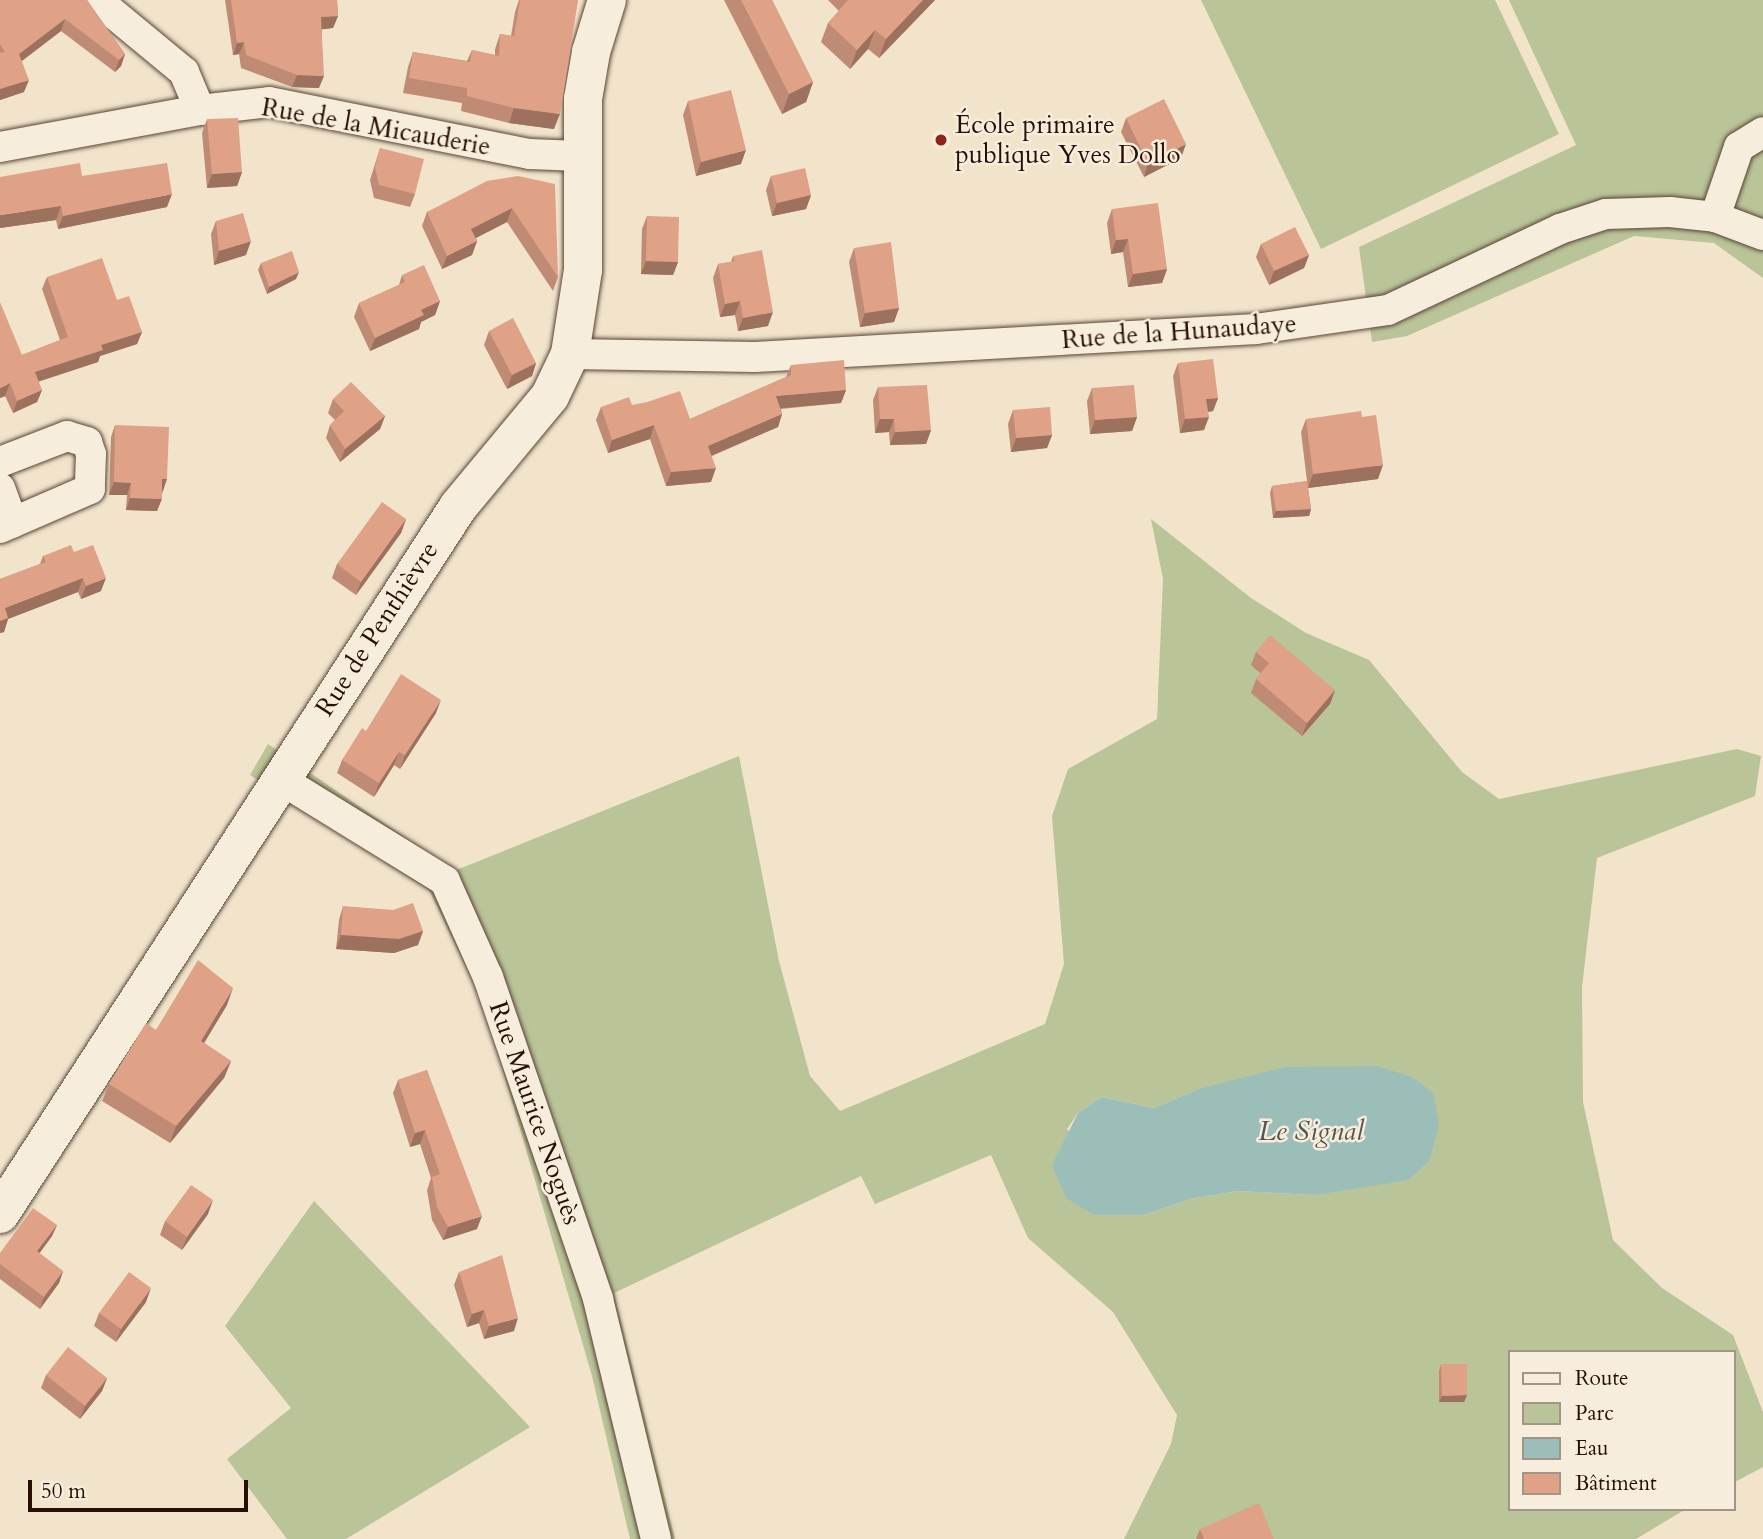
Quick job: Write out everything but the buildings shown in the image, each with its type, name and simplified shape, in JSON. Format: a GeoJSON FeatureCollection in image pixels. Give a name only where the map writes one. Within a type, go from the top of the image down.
{"type":"FeatureCollection","features":[{"type":"Feature","properties":{"kind":"street"},"geometry":{"type":"LineString","coordinates":[[97,0],[184,72],[200,110]]}},
{"type":"Feature","properties":{"kind":"street","name":"Rue de Penthièvre"},"geometry":{"type":"LineString","coordinates":[[0,1214],[457,508],[550,396],[570,354],[583,270],[579,156],[591,52],[607,0]]}},
{"type":"Feature","properties":{"kind":"street","name":"Rue de la Micauderie"},"geometry":{"type":"LineString","coordinates":[[0,147],[200,110],[269,102],[530,154],[579,156]]}},
{"type":"Feature","properties":{"kind":"street"},"geometry":{"type":"LineString","coordinates":[[1714,217],[1740,147],[1763,132]]}},
{"type":"Feature","properties":{"kind":"street","name":"Rue de la Hunaudaye"},"geometry":{"type":"LineString","coordinates":[[570,354],[755,357],[1256,329],[1388,310],[1560,229],[1606,214],[1670,212],[1714,217],[1763,235]]}},
{"type":"Feature","properties":{"kind":"street"},"geometry":{"type":"LineString","coordinates":[[0,462],[67,436],[87,442],[91,454],[90,489],[7,526],[0,488]]}},
{"type":"Feature","properties":{"kind":"street","name":"Rue Maurice Noguès"},"geometry":{"type":"LineString","coordinates":[[280,779],[445,881],[488,977],[598,1299],[656,1539]]}},
{"type":"Feature","properties":{"kind":"green space"},"geometry":{"type":"Polygon","coordinates":[[[1201,0],[1495,0],[1559,134],[1321,249],[1201,0]]]}},
{"type":"Feature","properties":{"kind":"green space"},"geometry":{"type":"Polygon","coordinates":[[[1509,0],[1763,0],[1763,278],[1714,243],[1634,236],[1407,336],[1372,342],[1359,247],[1576,145],[1509,0]]]}},
{"type":"Feature","properties":{"kind":"green space"},"geometry":{"type":"Polygon","coordinates":[[[1151,519],[1251,598],[1306,633],[1369,660],[1462,772],[1499,799],[1737,749],[1761,756],[1755,796],[1597,858],[1582,987],[1583,1102],[1613,1240],[1662,1288],[1733,1335],[1763,1412],[1763,1467],[1735,1482],[1735,1350],[1508,1350],[1508,1511],[1683,1511],[1636,1539],[1124,1539],[1171,1444],[1177,1415],[1113,1312],[1028,1238],[991,1155],[875,1204],[861,1176],[614,1293],[675,1539],[630,1539],[592,1376],[483,1002],[429,890],[250,775],[268,744],[454,871],[739,756],[779,961],[810,1076],[840,1111],[1045,1024],[1064,964],[1052,816],[1068,769],[1157,719],[1163,579],[1151,519]],[[1199,1089],[1154,1108],[1102,1097],[1078,1113],[1067,1129],[1144,1215],[1190,1199],[1238,1191],[1315,1195],[1199,1089]]]}},
{"type":"Feature","properties":{"kind":"green space"},"geometry":{"type":"Polygon","coordinates":[[[314,1201],[530,1427],[346,1539],[287,1539],[227,1459],[291,1408],[225,1326],[314,1201]]]}},
{"type":"Feature","properties":{"kind":"water","name":"Le Signal"},"geometry":{"type":"Polygon","coordinates":[[[1377,1066],[1412,1077],[1433,1093],[1439,1126],[1429,1161],[1408,1180],[1315,1195],[1238,1191],[1190,1199],[1144,1215],[1094,1215],[1066,1198],[1052,1165],[1078,1113],[1102,1097],[1154,1108],[1199,1089],[1285,1067],[1377,1066]]]}},
{"type":"Feature","properties":{"kind":"place","name":"École primaire publique Yves Dollo"},"geometry":{"type":"Point","coordinates":[941,140]}}]}
